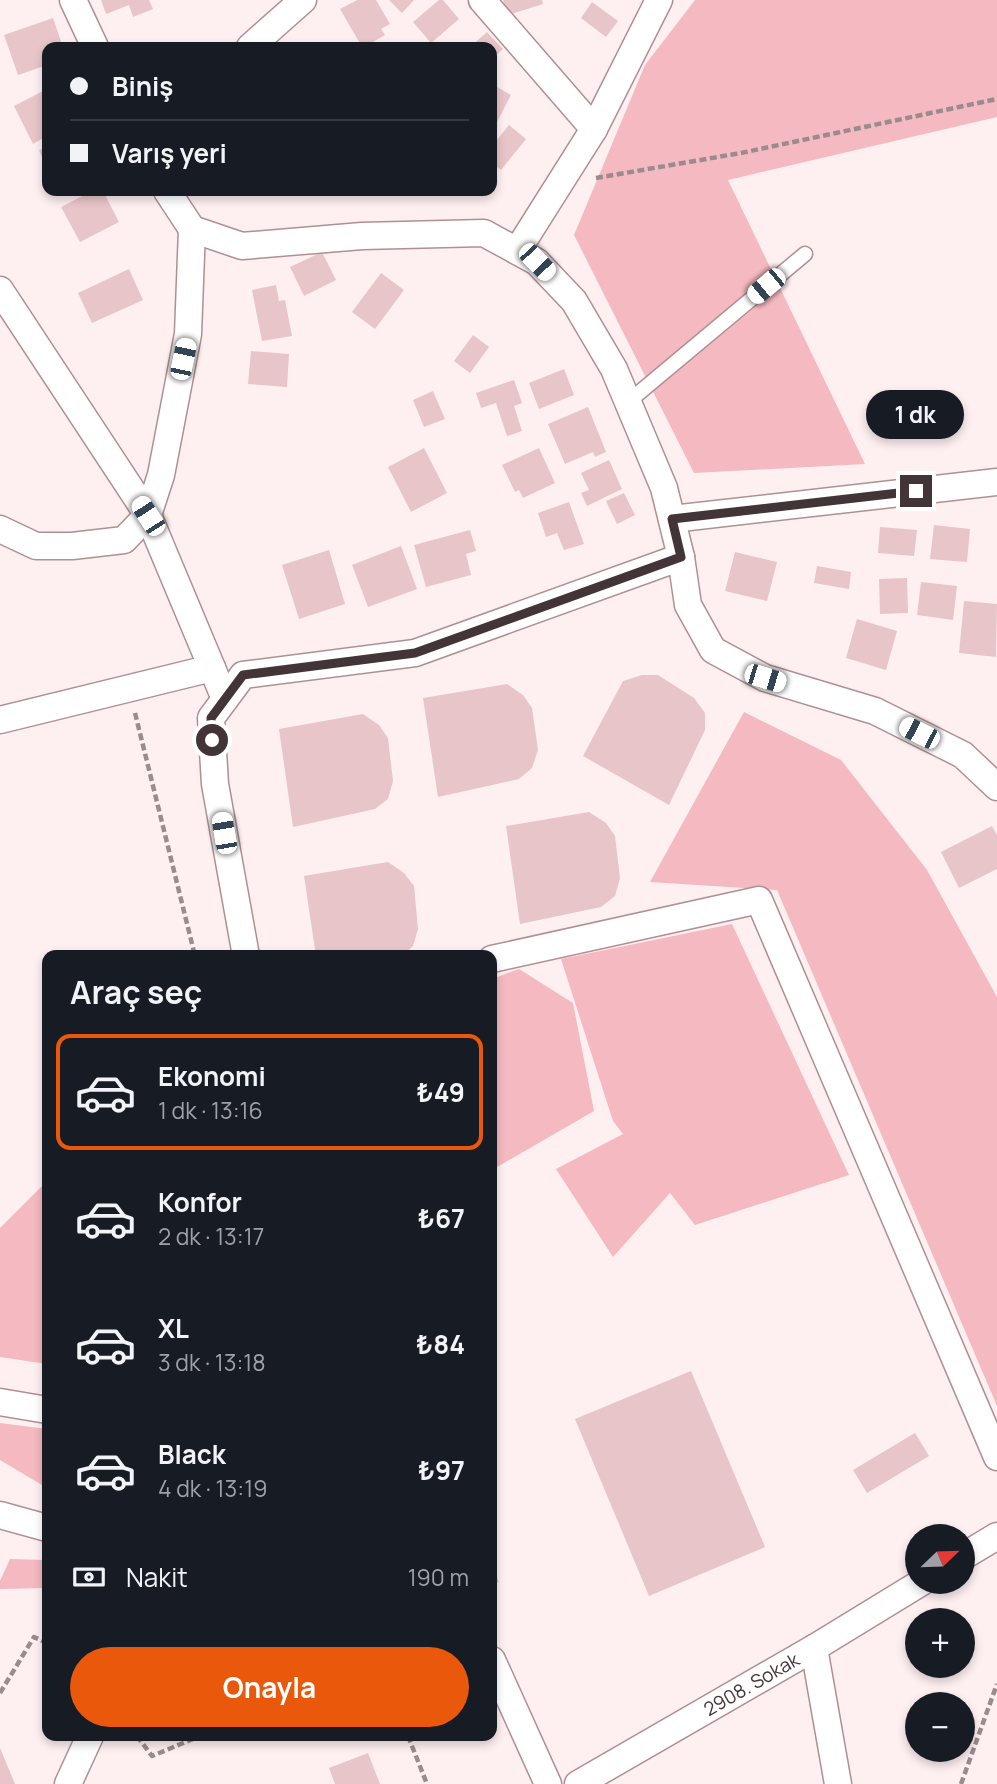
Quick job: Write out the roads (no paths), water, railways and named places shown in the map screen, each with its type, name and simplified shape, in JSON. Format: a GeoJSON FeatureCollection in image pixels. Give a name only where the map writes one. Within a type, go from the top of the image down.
{"type":"FeatureCollection","features":[{"type":"Feature","properties":{"kind":"street"},"geometry":{"type":"LineString","coordinates":[[73,0],[92,42]]}},
{"type":"Feature","properties":{"kind":"street"},"geometry":{"type":"LineString","coordinates":[[256,42],[303,0]]}},
{"type":"Feature","properties":{"kind":"street"},"geometry":{"type":"LineString","coordinates":[[482,0],[594,129]]}},
{"type":"Feature","properties":{"kind":"street"},"geometry":{"type":"LineString","coordinates":[[517,251],[594,129],[659,0]]}},
{"type":"Feature","properties":{"kind":"street"},"geometry":{"type":"LineString","coordinates":[[0,529],[36,545],[72,546],[124,540],[148,516],[161,475],[188,334],[192,229],[170,196]]}},
{"type":"Feature","properties":{"kind":"street"},"geometry":{"type":"LineString","coordinates":[[192,229],[243,246],[362,236],[484,233],[537,262],[574,300],[614,369],[664,488],[681,557],[688,605],[713,650],[765,678],[875,710],[963,755],[993,778]]}},
{"type":"Feature","properties":{"kind":"street"},"geometry":{"type":"LineString","coordinates":[[0,290],[148,516],[225,699]]}},
{"type":"Feature","properties":{"kind":"street"},"geometry":{"type":"LineString","coordinates":[[672,519],[997,482]]}},
{"type":"Feature","properties":{"kind":"street"},"geometry":{"type":"LineString","coordinates":[[245,950],[215,784],[211,718],[243,675],[415,653],[681,557]]}},
{"type":"Feature","properties":{"kind":"street"},"geometry":{"type":"LineString","coordinates":[[0,720],[212,668]]}},
{"type":"Feature","properties":{"kind":"street"},"geometry":{"type":"LineString","coordinates":[[497,958],[758,900],[997,1457]]}},
{"type":"Feature","properties":{"kind":"street"},"geometry":{"type":"LineString","coordinates":[[0,1402],[42,1409]]}},
{"type":"Feature","properties":{"kind":"street"},"geometry":{"type":"LineString","coordinates":[[0,1515],[42,1527]]}},
{"type":"Feature","properties":{"kind":"street"},"geometry":{"type":"LineString","coordinates":[[975,1549],[997,1536]]}},
{"type":"Feature","properties":{"kind":"street","name":"2908. Sokak"},"geometry":{"type":"LineString","coordinates":[[578,1784],[905,1592]]}},
{"type":"Feature","properties":{"kind":"street"},"geometry":{"type":"LineString","coordinates":[[814,1648],[838,1784]]}},
{"type":"Feature","properties":{"kind":"street"},"geometry":{"type":"LineString","coordinates":[[497,1671],[548,1784]]}},
{"type":"Feature","properties":{"kind":"street"},"geometry":{"type":"LineString","coordinates":[[68,1784],[88,1741]]}},
{"type":"Feature","properties":{"kind":"lane"},"geometry":{"type":"LineString","coordinates":[[628,402],[805,254]]}}]}
